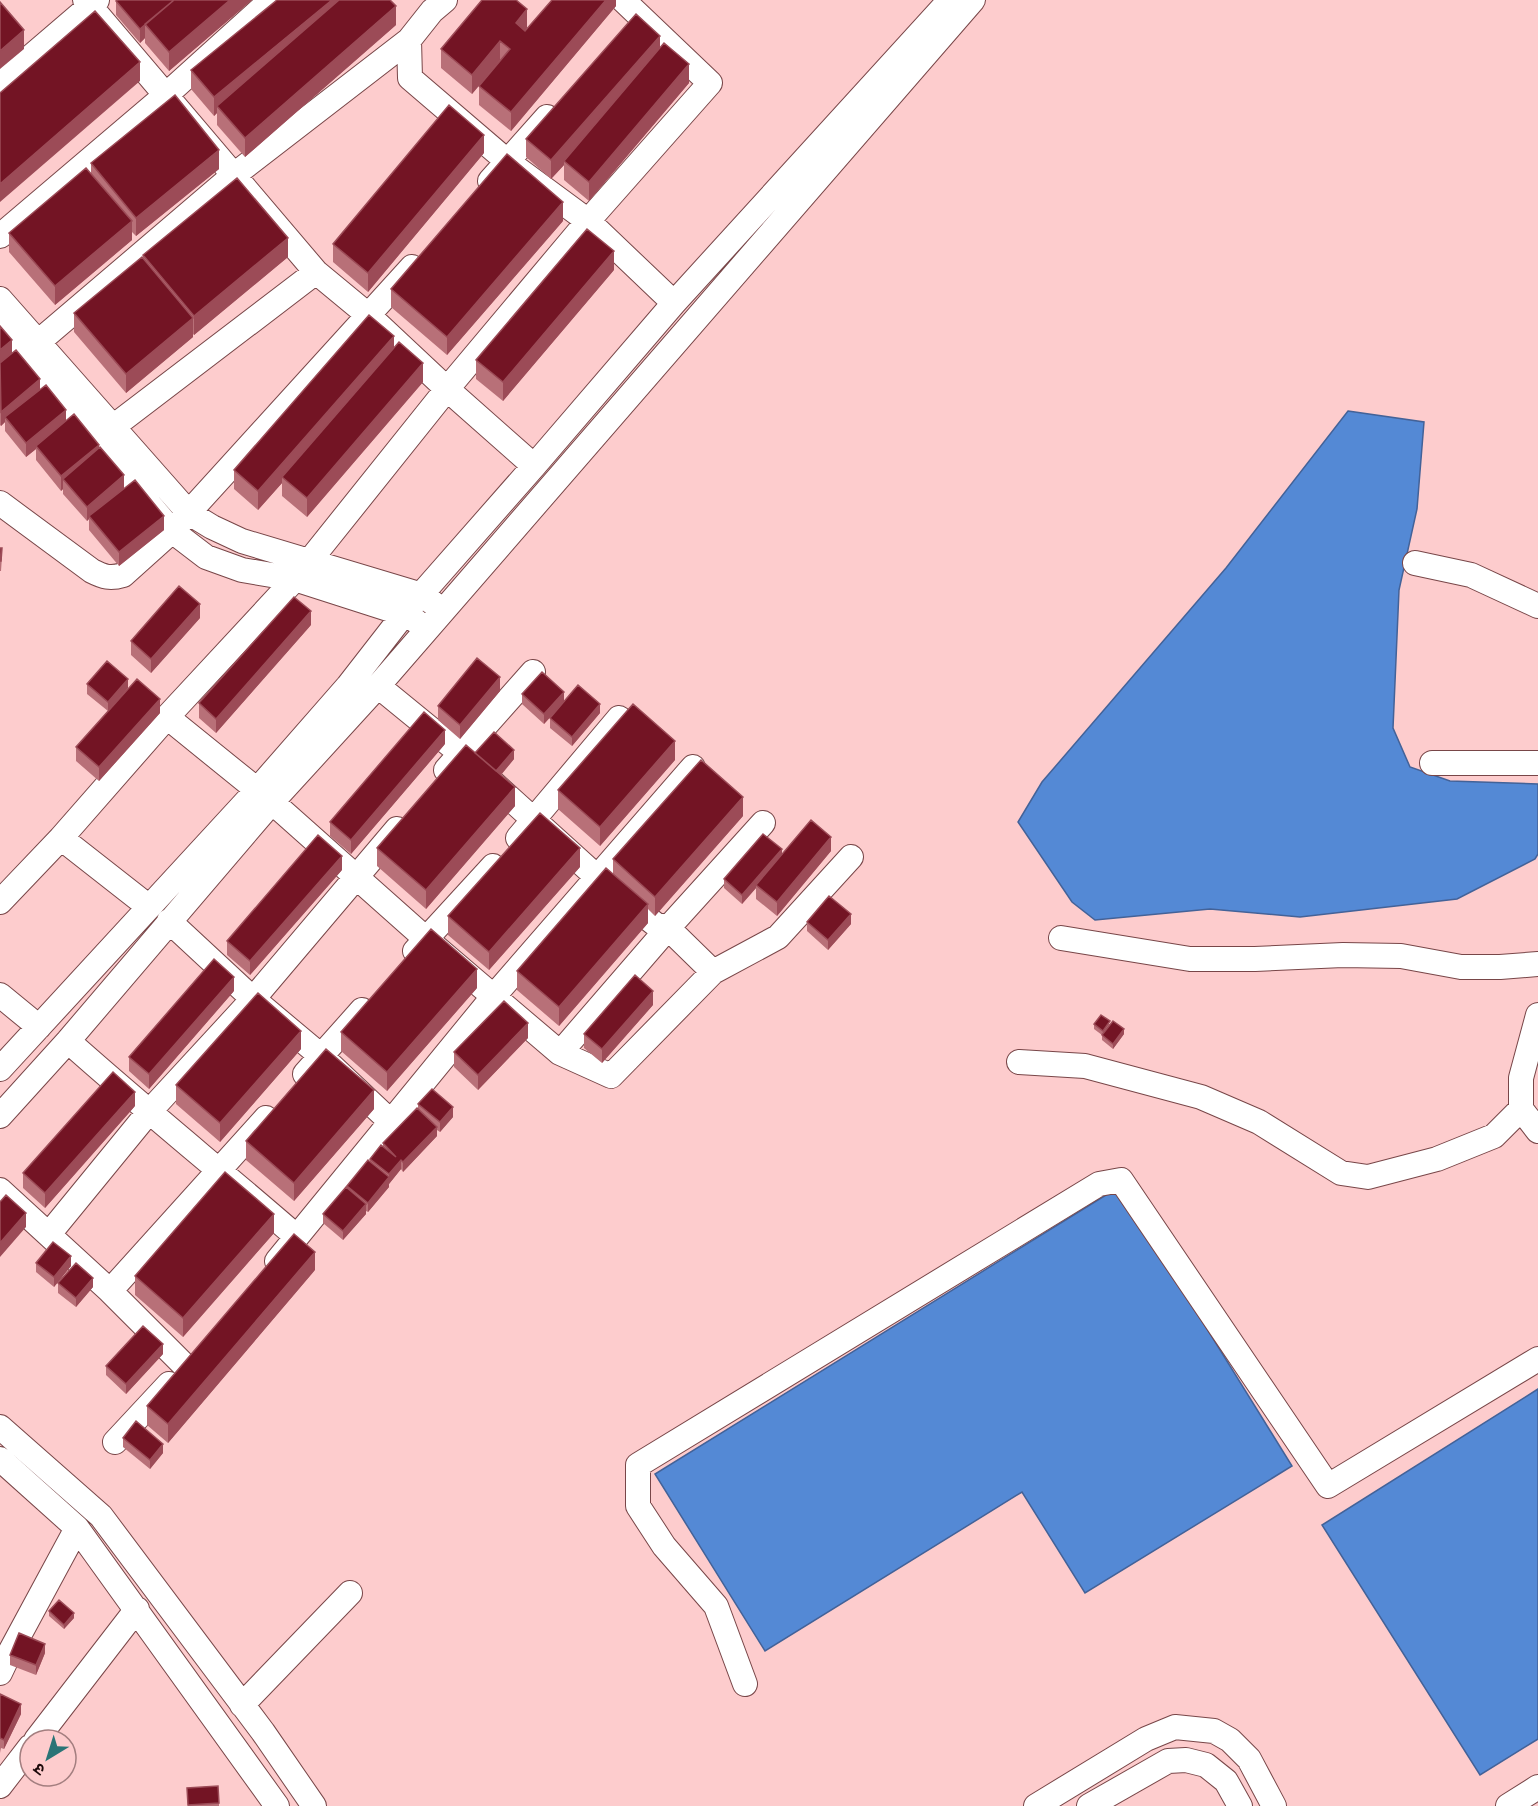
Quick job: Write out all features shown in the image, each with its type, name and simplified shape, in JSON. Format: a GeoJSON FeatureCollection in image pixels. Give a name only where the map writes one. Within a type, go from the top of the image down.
{"type":"FeatureCollection","features":[{"type":"Feature","properties":{"kind":"street"},"geometry":{"type":"LineString","coordinates":[[0,236],[166,95],[271,0]]}},
{"type":"Feature","properties":{"kind":"street"},"geometry":{"type":"LineString","coordinates":[[30,348],[234,175],[409,40],[432,11],[445,0]]}},
{"type":"Feature","properties":{"kind":"street"},"geometry":{"type":"LineString","coordinates":[[0,1116],[68,1041],[169,921],[404,614],[674,303],[950,0]]}},
{"type":"Feature","properties":{"kind":"street"},"geometry":{"type":"LineString","coordinates":[[0,1069],[149,907],[378,686],[973,0]]}},
{"type":"Feature","properties":{"kind":"street"},"geometry":{"type":"LineString","coordinates":[[0,83],[91,2],[166,95],[316,272],[368,315],[534,466]]}},
{"type":"Feature","properties":{"kind":"street"},"geometry":{"type":"LineString","coordinates":[[0,902],[61,838],[167,717],[302,570],[447,389],[588,221],[710,83],[628,15]]}},
{"type":"Feature","properties":{"kind":"street"},"geometry":{"type":"LineString","coordinates":[[409,40],[410,78],[508,162],[588,221],[674,303]]}},
{"type":"Feature","properties":{"kind":"street"},"geometry":{"type":"LineString","coordinates":[[477,196],[561,100]]}},
{"type":"Feature","properties":{"kind":"street"},"geometry":{"type":"LineString","coordinates":[[0,503],[104,578],[123,575],[189,513],[430,247]]}},
{"type":"Feature","properties":{"kind":"street"},"geometry":{"type":"LineString","coordinates":[[106,441],[316,272]]}},
{"type":"Feature","properties":{"kind":"street"},"geometry":{"type":"LineString","coordinates":[[0,299],[30,348],[106,441],[172,531],[206,557],[242,570],[302,570],[422,595],[444,610]]}},
{"type":"Feature","properties":{"kind":"street"},"geometry":{"type":"LineString","coordinates":[[0,329],[30,348]]}},
{"type":"Feature","properties":{"kind":"street"},"geometry":{"type":"LineString","coordinates":[[106,441],[189,513],[212,527],[302,570],[404,614],[428,628]]}},
{"type":"Feature","properties":{"kind":"street"},"geometry":{"type":"LineString","coordinates":[[1415,563],[1471,575],[1538,606]]}},
{"type":"Feature","properties":{"kind":"street"},"geometry":{"type":"LineString","coordinates":[[430,788],[533,672]]}},
{"type":"Feature","properties":{"kind":"street"},"geometry":{"type":"LineString","coordinates":[[378,686],[460,753],[598,878],[656,924],[668,928],[713,972]]}},
{"type":"Feature","properties":{"kind":"street"},"geometry":{"type":"LineString","coordinates":[[167,717],[265,796],[426,939],[560,1053],[611,1076],[713,972],[778,937],[851,857]]}},
{"type":"Feature","properties":{"kind":"street"},"geometry":{"type":"LineString","coordinates":[[404,964],[534,820],[619,718]]}},
{"type":"Feature","properties":{"kind":"street"},"geometry":{"type":"LineString","coordinates":[[1432,763],[1538,763]]}},
{"type":"Feature","properties":{"kind":"street"},"geometry":{"type":"LineString","coordinates":[[260,1280],[494,998],[693,767]]}},
{"type":"Feature","properties":{"kind":"street"},"geometry":{"type":"LineString","coordinates":[[49,1234],[148,1113],[253,999],[408,815]]}},
{"type":"Feature","properties":{"kind":"street"},"geometry":{"type":"LineString","coordinates":[[560,1053],[763,823]]}},
{"type":"Feature","properties":{"kind":"street"},"geometry":{"type":"LineString","coordinates":[[61,838],[149,907]]}},
{"type":"Feature","properties":{"kind":"street"},"geometry":{"type":"LineString","coordinates":[[169,921],[253,999],[321,1056],[391,1122]]}},
{"type":"Feature","properties":{"kind":"street"},"geometry":{"type":"LineString","coordinates":[[1061,938],[1190,959],[1354,955],[1401,956],[1461,967],[1538,964]]}},
{"type":"Feature","properties":{"kind":"street"},"geometry":{"type":"LineString","coordinates":[[0,995],[39,1028]]}},
{"type":"Feature","properties":{"kind":"street"},"geometry":{"type":"LineString","coordinates":[[110,1292],[374,998]]}},
{"type":"Feature","properties":{"kind":"street"},"geometry":{"type":"LineString","coordinates":[[1538,1015],[1521,1078],[1521,1109],[1538,1131]]}},
{"type":"Feature","properties":{"kind":"street"},"geometry":{"type":"LineString","coordinates":[[68,1041],[148,1113],[221,1171],[297,1237]]}},
{"type":"Feature","properties":{"kind":"street"},"geometry":{"type":"LineString","coordinates":[[1019,1062],[1085,1066],[1201,1097],[1259,1122],[1341,1173],[1368,1177],[1437,1159],[1494,1136],[1521,1109]]}},
{"type":"Feature","properties":{"kind":"street"},"geometry":{"type":"LineString","coordinates":[[746,1684],[716,1606],[664,1546],[638,1506],[638,1466],[1099,1184],[1121,1180],[1328,1486],[1538,1359]]}},
{"type":"Feature","properties":{"kind":"street"},"geometry":{"type":"LineString","coordinates":[[0,1190],[110,1292],[193,1358],[116,1442]]}},
{"type":"Feature","properties":{"kind":"street"},"geometry":{"type":"LineString","coordinates":[[0,1427],[101,1516],[315,1806]]}},
{"type":"Feature","properties":{"kind":"street"},"geometry":{"type":"LineString","coordinates":[[0,1459],[77,1528],[277,1806]]}},
{"type":"Feature","properties":{"kind":"street"},"geometry":{"type":"LineString","coordinates":[[0,1673],[77,1528]]}},
{"type":"Feature","properties":{"kind":"street"},"geometry":{"type":"LineString","coordinates":[[242,1705],[350,1593]]}},
{"type":"Feature","properties":{"kind":"street"},"geometry":{"type":"LineString","coordinates":[[45,1728],[137,1609]]}},
{"type":"Feature","properties":{"kind":"street"},"geometry":{"type":"LineString","coordinates":[[1036,1806],[1146,1739],[1174,1727],[1214,1731],[1230,1740],[1249,1759],[1274,1806]]}},
{"type":"Feature","properties":{"kind":"street"},"geometry":{"type":"LineString","coordinates":[[1186,1760],[1188,1729]]}},
{"type":"Feature","properties":{"kind":"street"},"geometry":{"type":"LineString","coordinates":[[1089,1806],[1168,1761],[1186,1760],[1206,1765],[1226,1781],[1240,1806]]}},
{"type":"Feature","properties":{"kind":"street"},"geometry":{"type":"LineString","coordinates":[[0,1786],[18,1763]]}},
{"type":"Feature","properties":{"kind":"street"},"geometry":{"type":"LineString","coordinates":[[1508,1806],[1538,1787]]}},
{"type":"Feature","properties":{"kind":"water"},"geometry":{"type":"Polygon","coordinates":[[[1348,411],[1424,422],[1417,509],[1399,590],[1393,728],[1410,767],[1450,781],[1538,784],[1538,854],[1535,859],[1457,899],[1300,917],[1210,909],[1095,920],[1072,902],[1018,822],[1042,782],[1226,568],[1348,411]]]}},
{"type":"Feature","properties":{"kind":"water"},"geometry":{"type":"Polygon","coordinates":[[[1119,1187],[1292,1466],[1085,1593],[1022,1492],[765,1651],[655,1474],[1119,1187]]]}},
{"type":"Feature","properties":{"kind":"water"},"geometry":{"type":"Polygon","coordinates":[[[1538,1389],[1538,1739],[1480,1775],[1322,1525],[1538,1389]]]}},
{"type":"Feature","properties":{"kind":"building"},"geometry":{"type":"Polygon","coordinates":[[[174,0],[140,29],[116,1],[174,0]]]}},
{"type":"Feature","properties":{"kind":"building"},"geometry":{"type":"Polygon","coordinates":[[[174,0],[230,0],[169,52],[145,24],[174,0]]]}},
{"type":"Feature","properties":{"kind":"building"},"geometry":{"type":"Polygon","coordinates":[[[277,0],[332,0],[214,97],[191,70],[277,0]]]}},
{"type":"Feature","properties":{"kind":"building"},"geometry":{"type":"Polygon","coordinates":[[[339,0],[390,0],[396,6],[245,138],[217,106],[339,0]]]}},
{"type":"Feature","properties":{"kind":"building"},"geometry":{"type":"Polygon","coordinates":[[[482,0],[516,0],[527,9],[516,23],[525,31],[552,0],[606,0],[511,112],[479,86],[510,49],[500,41],[472,75],[441,49],[482,0]]]}},
{"type":"Feature","properties":{"kind":"building"},"geometry":{"type":"Polygon","coordinates":[[[0,2],[24,30],[0,51],[0,2]]]}},
{"type":"Feature","properties":{"kind":"building"},"geometry":{"type":"Polygon","coordinates":[[[95,11],[140,62],[0,184],[0,93],[95,11]]]}},
{"type":"Feature","properties":{"kind":"building"},"geometry":{"type":"Polygon","coordinates":[[[636,14],[660,36],[551,160],[526,139],[636,14]]]}},
{"type":"Feature","properties":{"kind":"building"},"geometry":{"type":"Polygon","coordinates":[[[664,43],[689,64],[589,182],[564,161],[664,43]]]}},
{"type":"Feature","properties":{"kind":"building"},"geometry":{"type":"Polygon","coordinates":[[[175,95],[219,150],[136,218],[91,163],[175,95]]]}},
{"type":"Feature","properties":{"kind":"building"},"geometry":{"type":"Polygon","coordinates":[[[449,105],[484,135],[368,273],[333,244],[449,105]]]}},
{"type":"Feature","properties":{"kind":"building"},"geometry":{"type":"Polygon","coordinates":[[[507,154],[563,202],[447,337],[391,289],[507,154]]]}},
{"type":"Feature","properties":{"kind":"building"},"geometry":{"type":"Polygon","coordinates":[[[86,168],[132,221],[55,286],[9,233],[86,168]]]}},
{"type":"Feature","properties":{"kind":"building"},"geometry":{"type":"Polygon","coordinates":[[[237,178],[288,238],[194,316],[143,255],[237,178]]]}},
{"type":"Feature","properties":{"kind":"building"},"geometry":{"type":"Polygon","coordinates":[[[587,229],[614,251],[503,382],[476,360],[587,229]]]}},
{"type":"Feature","properties":{"kind":"building"},"geometry":{"type":"Polygon","coordinates":[[[142,257],[193,318],[126,374],[74,313],[142,257]]]}},
{"type":"Feature","properties":{"kind":"building"},"geometry":{"type":"Polygon","coordinates":[[[369,315],[394,336],[258,491],[234,470],[369,315]]]}},
{"type":"Feature","properties":{"kind":"building"},"geometry":{"type":"Polygon","coordinates":[[[0,326],[12,340],[0,350],[0,326]]]}},
{"type":"Feature","properties":{"kind":"building"},"geometry":{"type":"Polygon","coordinates":[[[399,342],[423,363],[307,498],[282,477],[399,342]]]}},
{"type":"Feature","properties":{"kind":"building"},"geometry":{"type":"Polygon","coordinates":[[[16,350],[40,379],[1,412],[0,363],[16,350]]]}},
{"type":"Feature","properties":{"kind":"building"},"geometry":{"type":"Polygon","coordinates":[[[46,385],[66,410],[26,443],[5,417],[46,385]]]}},
{"type":"Feature","properties":{"kind":"building"},"geometry":{"type":"Polygon","coordinates":[[[74,414],[99,445],[61,476],[36,446],[74,414]]]}},
{"type":"Feature","properties":{"kind":"building"},"geometry":{"type":"Polygon","coordinates":[[[100,447],[124,475],[87,507],[63,479],[100,447]]]}},
{"type":"Feature","properties":{"kind":"building"},"geometry":{"type":"Polygon","coordinates":[[[135,480],[164,516],[119,552],[89,516],[135,480]]]}},
{"type":"Feature","properties":{"kind":"building"},"geometry":{"type":"Polygon","coordinates":[[[179,586],[200,604],[151,659],[131,641],[179,586]]]}},
{"type":"Feature","properties":{"kind":"building"},"geometry":{"type":"Polygon","coordinates":[[[294,597],[311,611],[216,719],[199,703],[294,597]]]}},
{"type":"Feature","properties":{"kind":"building"},"geometry":{"type":"Polygon","coordinates":[[[477,658],[500,677],[460,725],[438,706],[477,658]]]}},
{"type":"Feature","properties":{"kind":"building"},"geometry":{"type":"Polygon","coordinates":[[[107,661],[128,679],[108,702],[87,684],[107,661]]]}},
{"type":"Feature","properties":{"kind":"building"},"geometry":{"type":"Polygon","coordinates":[[[542,672],[564,692],[544,714],[522,694],[542,672]]]}},
{"type":"Feature","properties":{"kind":"building"},"geometry":{"type":"Polygon","coordinates":[[[137,679],[160,699],[99,767],[76,747],[137,679]]]}},
{"type":"Feature","properties":{"kind":"building"},"geometry":{"type":"Polygon","coordinates":[[[578,685],[600,704],[572,737],[550,718],[578,685]]]}},
{"type":"Feature","properties":{"kind":"building"},"geometry":{"type":"Polygon","coordinates":[[[633,704],[675,741],[600,827],[558,790],[633,704]]]}},
{"type":"Feature","properties":{"kind":"building"},"geometry":{"type":"Polygon","coordinates":[[[424,712],[445,730],[351,840],[330,822],[424,712]]]}},
{"type":"Feature","properties":{"kind":"building"},"geometry":{"type":"Polygon","coordinates":[[[494,732],[514,750],[496,771],[475,753],[494,732]]]}},
{"type":"Feature","properties":{"kind":"building"},"geometry":{"type":"Polygon","coordinates":[[[466,745],[515,787],[426,890],[377,848],[466,745]]]}},
{"type":"Feature","properties":{"kind":"building"},"geometry":{"type":"Polygon","coordinates":[[[701,760],[743,797],[655,897],[613,859],[701,760]]]}},
{"type":"Feature","properties":{"kind":"building"},"geometry":{"type":"Polygon","coordinates":[[[540,813],[580,848],[489,952],[448,916],[540,813]]]}},
{"type":"Feature","properties":{"kind":"building"},"geometry":{"type":"Polygon","coordinates":[[[811,820],[831,837],[777,902],[756,885],[811,820]]]}},
{"type":"Feature","properties":{"kind":"building"},"geometry":{"type":"Polygon","coordinates":[[[763,834],[782,849],[742,895],[724,879],[763,834]]]}},
{"type":"Feature","properties":{"kind":"building"},"geometry":{"type":"Polygon","coordinates":[[[318,835],[342,856],[250,961],[227,941],[318,835]]]}},
{"type":"Feature","properties":{"kind":"building"},"geometry":{"type":"Polygon","coordinates":[[[606,868],[648,904],[559,1007],[517,971],[606,868]]]}},
{"type":"Feature","properties":{"kind":"building"},"geometry":{"type":"Polygon","coordinates":[[[829,896],[851,914],[828,940],[807,922],[829,896]]]}},
{"type":"Feature","properties":{"kind":"building"},"geometry":{"type":"Polygon","coordinates":[[[431,929],[477,969],[387,1072],[341,1032],[431,929]]]}},
{"type":"Feature","properties":{"kind":"building"},"geometry":{"type":"Polygon","coordinates":[[[214,959],[234,977],[149,1074],[129,1057],[214,959]]]}},
{"type":"Feature","properties":{"kind":"building"},"geometry":{"type":"Polygon","coordinates":[[[635,975],[653,991],[602,1049],[584,1034],[635,975]]]}},
{"type":"Feature","properties":{"kind":"building"},"geometry":{"type":"Polygon","coordinates":[[[258,993],[301,1031],[220,1123],[176,1085],[258,993]]]}},
{"type":"Feature","properties":{"kind":"building"},"geometry":{"type":"Polygon","coordinates":[[[504,1001],[528,1023],[478,1075],[454,1052],[504,1001]]]}},
{"type":"Feature","properties":{"kind":"building"},"geometry":{"type":"Polygon","coordinates":[[[1101,1015],[1110,1021],[1103,1031],[1094,1024],[1101,1015]]]}},
{"type":"Feature","properties":{"kind":"building"},"geometry":{"type":"Polygon","coordinates":[[[1113,1021],[1124,1029],[1113,1044],[1102,1035],[1113,1021]]]}},
{"type":"Feature","properties":{"kind":"building"},"geometry":{"type":"Polygon","coordinates":[[[326,1049],[374,1090],[294,1183],[246,1141],[326,1049]]]}},
{"type":"Feature","properties":{"kind":"building"},"geometry":{"type":"Polygon","coordinates":[[[113,1072],[135,1092],[45,1193],[23,1173],[113,1072]]]}},
{"type":"Feature","properties":{"kind":"building"},"geometry":{"type":"Polygon","coordinates":[[[432,1089],[453,1107],[440,1122],[418,1104],[432,1089]]]}},
{"type":"Feature","properties":{"kind":"building"},"geometry":{"type":"Polygon","coordinates":[[[417,1108],[437,1127],[389,1174],[370,1159],[381,1145],[396,1157],[383,1143],[417,1108]]]}},
{"type":"Feature","properties":{"kind":"building"},"geometry":{"type":"Polygon","coordinates":[[[368,1160],[389,1177],[368,1203],[347,1186],[368,1160]]]}},
{"type":"Feature","properties":{"kind":"building"},"geometry":{"type":"Polygon","coordinates":[[[225,1172],[274,1214],[183,1318],[135,1276],[225,1172]]]}},
{"type":"Feature","properties":{"kind":"building"},"geometry":{"type":"Polygon","coordinates":[[[346,1187],[366,1204],[343,1231],[323,1214],[346,1187]]]}},
{"type":"Feature","properties":{"kind":"building"},"geometry":{"type":"Polygon","coordinates":[[[6,1195],[26,1213],[0,1243],[0,1202],[6,1195]]]}},
{"type":"Feature","properties":{"kind":"building"},"geometry":{"type":"Polygon","coordinates":[[[294,1234],[315,1252],[168,1424],[147,1406],[294,1234]]]}},
{"type":"Feature","properties":{"kind":"building"},"geometry":{"type":"Polygon","coordinates":[[[53,1242],[71,1256],[54,1277],[36,1263],[53,1242]]]}},
{"type":"Feature","properties":{"kind":"building"},"geometry":{"type":"Polygon","coordinates":[[[76,1263],[93,1278],[76,1298],[58,1283],[76,1263]]]}},
{"type":"Feature","properties":{"kind":"building"},"geometry":{"type":"Polygon","coordinates":[[[143,1326],[163,1344],[126,1384],[106,1366],[143,1326]]]}},
{"type":"Feature","properties":{"kind":"building"},"geometry":{"type":"Polygon","coordinates":[[[136,1421],[163,1444],[150,1460],[123,1438],[136,1421]]]}},
{"type":"Feature","properties":{"kind":"building"},"geometry":{"type":"Polygon","coordinates":[[[59,1600],[74,1613],[64,1625],[49,1611],[59,1600]]]}},
{"type":"Feature","properties":{"kind":"building"},"geometry":{"type":"Polygon","coordinates":[[[19,1633],[45,1644],[36,1665],[10,1655],[19,1633]]]}},
{"type":"Feature","properties":{"kind":"building"},"geometry":{"type":"Polygon","coordinates":[[[0,1694],[21,1704],[4,1740],[0,1738],[0,1694]]]}},
{"type":"Feature","properties":{"kind":"building"},"geometry":{"type":"Polygon","coordinates":[[[218,1786],[219,1803],[188,1805],[187,1788],[218,1786]]]}}]}
